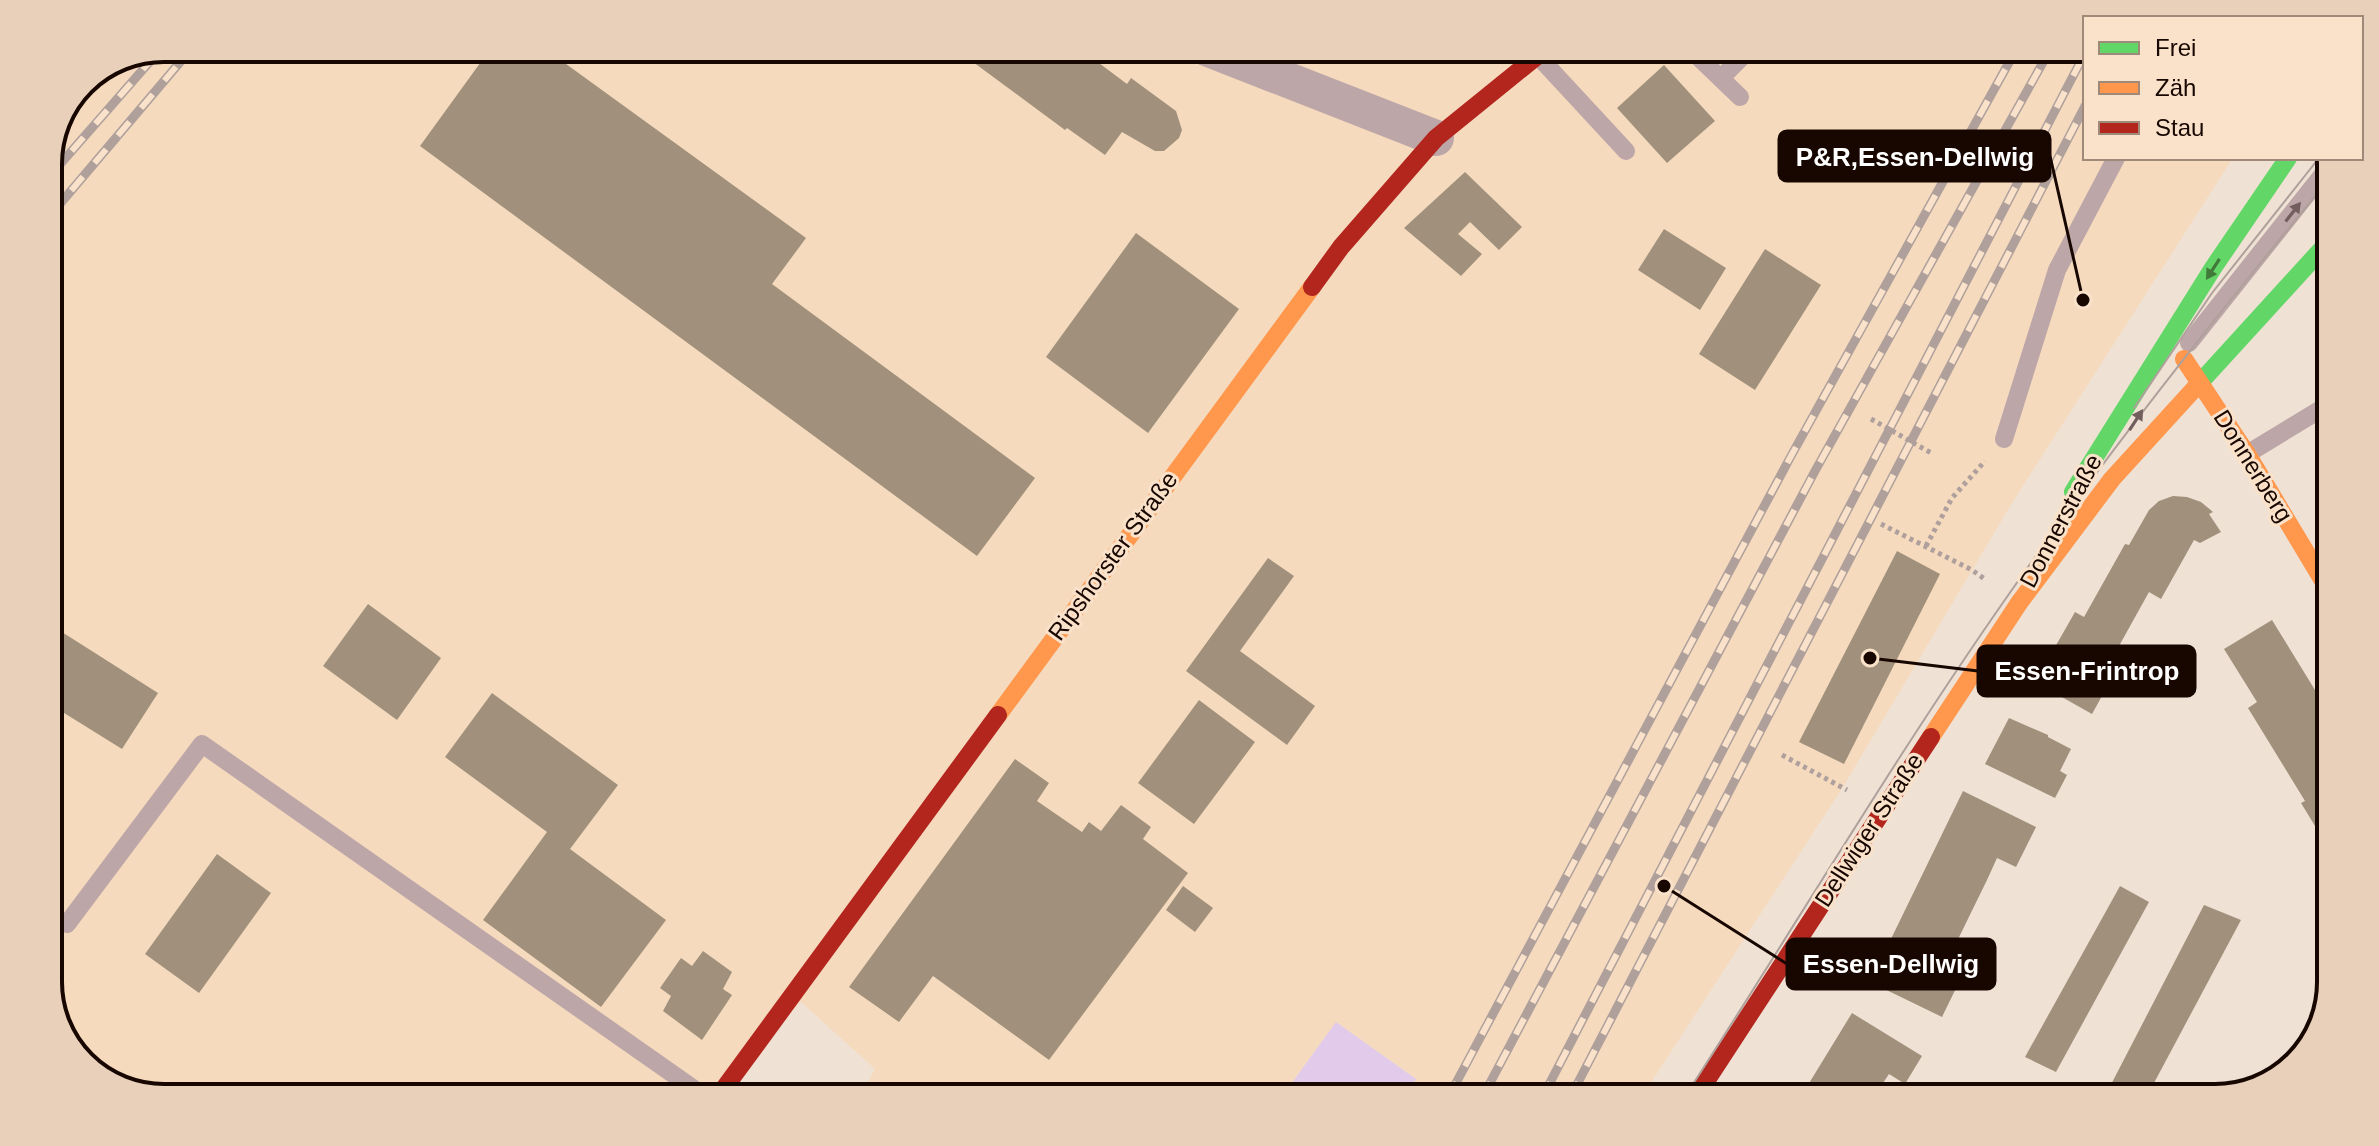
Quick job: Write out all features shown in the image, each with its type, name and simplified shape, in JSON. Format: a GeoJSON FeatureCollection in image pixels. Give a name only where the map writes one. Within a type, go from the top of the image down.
{"type":"FeatureCollection","features":[{"type":"Feature","properties":{"kind":"street"},"geometry":{"type":"LineString","coordinates":[[1242,62],[1436,138]]}},
{"type":"Feature","properties":{"kind":"street","name":"Ripshorster Straße"},"geometry":{"type":"LineString","coordinates":[[727,1084],[1341,247],[1436,138],[1531,62]]}},
{"type":"Feature","properties":{"kind":"street","name":"Donnerstraße"},"geometry":{"type":"LineString","coordinates":[[2019,603],[2079,480],[2213,268],[2287,160]]}},
{"type":"Feature","properties":{"kind":"street","name":"Donnerstraße"},"geometry":{"type":"LineString","coordinates":[[2019,603],[2112,479],[2317,254]]}},
{"type":"Feature","properties":{"kind":"street","name":"Donnerberg"},"geometry":{"type":"LineString","coordinates":[[2169,337],[2247,454],[2317,571]]}},
{"type":"Feature","properties":{"kind":"street","name":"Dellwiger Straße"},"geometry":{"type":"LineString","coordinates":[[1704,1084],[2019,603]]}},
{"type":"Feature","properties":{"kind":"lane"},"geometry":{"type":"LineString","coordinates":[[1551,62],[1626,151]]}},
{"type":"Feature","properties":{"kind":"lane"},"geometry":{"type":"LineString","coordinates":[[1704,62],[1740,97]]}},
{"type":"Feature","properties":{"kind":"lane"},"geometry":{"type":"LineString","coordinates":[[1721,78],[1737,62]]}},
{"type":"Feature","properties":{"kind":"lane"},"geometry":{"type":"LineString","coordinates":[[2004,439],[2057,270],[2115,160]]}},
{"type":"Feature","properties":{"kind":"lane"},"geometry":{"type":"LineString","coordinates":[[2019,603],[2087,493],[2181,353],[2317,182]]}},
{"type":"Feature","properties":{"kind":"lane"},"geometry":{"type":"LineString","coordinates":[[2247,454],[2317,412]]}},
{"type":"Feature","properties":{"kind":"lane"},"geometry":{"type":"LineString","coordinates":[[67,924],[202,744],[687,1084]]}},
{"type":"Feature","properties":{"kind":"path"},"geometry":{"type":"LineString","coordinates":[[1871,419],[1933,454]]}},
{"type":"Feature","properties":{"kind":"path"},"geometry":{"type":"LineString","coordinates":[[1926,546],[1952,498],[2004,439]]}},
{"type":"Feature","properties":{"kind":"path"},"geometry":{"type":"LineString","coordinates":[[1881,524],[1972,570],[2019,603]]}},
{"type":"Feature","properties":{"kind":"path"},"geometry":{"type":"LineString","coordinates":[[1782,755],[1843,787],[1881,813]]}},
{"type":"Feature","properties":{"kind":"shaded area"},"geometry":{"type":"Polygon","coordinates":[[[164,62],[2083,62],[2083,160],[2232,160],[2012,503],[1843,787],[1650,1084],[1412,1084],[1415,1078],[1336,1022],[1291,1084],[867,1084],[875,1069],[801,1002],[721,1084],[164,1084],[144,1082],[113,1070],[79,1039],[67,1015],[62,988],[62,158],[65,138],[73,119],[83,102],[107,79],[144,64],[164,62]]]}},
{"type":"Feature","properties":{"kind":"shaded area"},"geometry":{"type":"Polygon","coordinates":[[[1336,1022],[1416,1079],[1413,1084],[1291,1084],[1336,1022]]]}},
{"type":"Feature","properties":{"kind":"building"},"geometry":{"type":"Polygon","coordinates":[[[481,62],[563,62],[806,238],[772,284],[1035,478],[977,556],[420,146],[481,62]]]}},
{"type":"Feature","properties":{"kind":"building"},"geometry":{"type":"Polygon","coordinates":[[[973,62],[1098,62],[1127,84],[1131,78],[1176,111],[1182,130],[1179,138],[1164,151],[1155,151],[1122,132],[1105,155],[1067,128],[1065,130],[973,62]]]}},
{"type":"Feature","properties":{"kind":"building"},"geometry":{"type":"Polygon","coordinates":[[[1664,65],[1715,121],[1667,163],[1617,108],[1664,65]]]}},
{"type":"Feature","properties":{"kind":"building"},"geometry":{"type":"Polygon","coordinates":[[[1465,172],[1522,227],[1499,250],[1470,222],[1458,234],[1482,254],[1461,276],[1404,228],[1465,172]]]}},
{"type":"Feature","properties":{"kind":"building"},"geometry":{"type":"Polygon","coordinates":[[[1664,229],[1726,268],[1700,310],[1638,270],[1664,229]]]}},
{"type":"Feature","properties":{"kind":"building"},"geometry":{"type":"Polygon","coordinates":[[[1136,233],[1239,309],[1148,433],[1046,357],[1136,233]]]}},
{"type":"Feature","properties":{"kind":"building"},"geometry":{"type":"Polygon","coordinates":[[[1765,249],[1821,285],[1755,390],[1699,354],[1765,249]]]}},
{"type":"Feature","properties":{"kind":"building"},"geometry":{"type":"Polygon","coordinates":[[[2173,496],[2201,502],[2213,512],[2209,514],[2221,532],[2200,543],[2194,540],[2161,599],[2149,592],[2099,682],[2107,687],[2092,714],[2035,682],[2075,612],[2084,617],[2125,544],[2129,545],[2149,510],[2159,501],[2173,496]]]}},
{"type":"Feature","properties":{"kind":"building"},"geometry":{"type":"Polygon","coordinates":[[[1897,551],[1940,574],[1844,764],[1799,742],[1897,551]]]}},
{"type":"Feature","properties":{"kind":"building"},"geometry":{"type":"Polygon","coordinates":[[[1268,558],[1294,576],[1240,651],[1315,706],[1287,745],[1186,671],[1268,558]]]}},
{"type":"Feature","properties":{"kind":"building"},"geometry":{"type":"Polygon","coordinates":[[[368,604],[441,658],[397,720],[323,666],[368,604]]]}},
{"type":"Feature","properties":{"kind":"building"},"geometry":{"type":"Polygon","coordinates":[[[2272,620],[2317,693],[2317,829],[2301,803],[2305,801],[2248,708],[2257,702],[2224,649],[2272,620]]]}},
{"type":"Feature","properties":{"kind":"building"},"geometry":{"type":"Polygon","coordinates":[[[62,632],[158,693],[122,749],[62,712],[62,632]]]}},
{"type":"Feature","properties":{"kind":"building"},"geometry":{"type":"Polygon","coordinates":[[[492,693],[618,785],[570,849],[666,920],[601,1007],[483,920],[547,832],[445,757],[492,693]]]}},
{"type":"Feature","properties":{"kind":"building"},"geometry":{"type":"Polygon","coordinates":[[[1199,700],[1255,742],[1194,824],[1138,783],[1199,700]]]}},
{"type":"Feature","properties":{"kind":"building"},"geometry":{"type":"Polygon","coordinates":[[[2009,718],[2071,749],[2060,771],[2067,775],[2055,798],[1985,764],[2009,718]]]}},
{"type":"Feature","properties":{"kind":"building"},"geometry":{"type":"Polygon","coordinates":[[[1015,759],[1049,783],[1037,801],[1082,832],[1089,822],[1101,831],[1121,805],[1151,827],[1143,839],[1188,873],[1049,1060],[933,976],[899,1022],[849,987],[1015,759]]]}},
{"type":"Feature","properties":{"kind":"building"},"geometry":{"type":"Polygon","coordinates":[[[1963,791],[2036,827],[2016,867],[1997,858],[1943,970],[1961,978],[1942,1017],[1870,982],[1963,791]]]}},
{"type":"Feature","properties":{"kind":"building"},"geometry":{"type":"Polygon","coordinates":[[[217,854],[271,893],[199,993],[145,954],[217,854]]]}},
{"type":"Feature","properties":{"kind":"building"},"geometry":{"type":"Polygon","coordinates":[[[1183,886],[1213,908],[1195,932],[1166,910],[1183,886]]]}},
{"type":"Feature","properties":{"kind":"building"},"geometry":{"type":"Polygon","coordinates":[[[2120,886],[2149,902],[2056,1072],[2025,1057],[2120,886]]]}},
{"type":"Feature","properties":{"kind":"building"},"geometry":{"type":"Polygon","coordinates":[[[2204,905],[2241,920],[2153,1084],[2111,1084],[2204,905]]]}},
{"type":"Feature","properties":{"kind":"building"},"geometry":{"type":"Polygon","coordinates":[[[703,951],[732,972],[723,989],[732,995],[702,1040],[663,1011],[671,996],[660,988],[681,958],[692,966],[703,951]]]}},
{"type":"Feature","properties":{"kind":"building"},"geometry":{"type":"Polygon","coordinates":[[[1852,1013],[1922,1056],[1905,1084],[1889,1074],[1882,1084],[1809,1084],[1852,1013]]]}},
{"type":"Feature","properties":{"kind":"tram line"},"geometry":{"type":"LineString","coordinates":[[2134,408],[2212,293],[2317,161]]}},
{"type":"Feature","properties":{"kind":"tram line"},"geometry":{"type":"LineString","coordinates":[[1693,1084],[1884,781],[2009,594],[2166,382],[2317,194]]}},
{"type":"Feature","properties":{"kind":"railway"},"geometry":{"type":"LineString","coordinates":[[62,201],[180,62]]}},
{"type":"Feature","properties":{"kind":"railway"},"geometry":{"type":"LineString","coordinates":[[1455,1084],[1791,456],[2009,62]]}},
{"type":"Feature","properties":{"kind":"railway"},"geometry":{"type":"LineString","coordinates":[[1489,1084],[1815,471],[2043,62]]}},
{"type":"Feature","properties":{"kind":"railway"},"geometry":{"type":"LineString","coordinates":[[1549,1084],[2080,62]]}},
{"type":"Feature","properties":{"kind":"railway"},"geometry":{"type":"LineString","coordinates":[[62,162],[148,64]]}},
{"type":"Feature","properties":{"kind":"railway"},"geometry":{"type":"LineString","coordinates":[[1577,1084],[2083,110]]}},
{"type":"Feature","properties":{"kind":"traffic: fast"},"geometry":{"type":"LineString","coordinates":[[2073,492],[2213,268],[2287,160]]}},
{"type":"Feature","properties":{"kind":"traffic: fast"},"geometry":{"type":"LineString","coordinates":[[2195,388],[2317,254]]}},
{"type":"Feature","properties":{"kind":"traffic: slow"},"geometry":{"type":"LineString","coordinates":[[998,715],[1312,287]]}},
{"type":"Feature","properties":{"kind":"traffic: slow"},"geometry":{"type":"LineString","coordinates":[[2184,359],[2247,454],[2317,571]]}},
{"type":"Feature","properties":{"kind":"traffic: slow"},"geometry":{"type":"LineString","coordinates":[[1931,737],[2019,603],[2112,479],[2195,388]]}},
{"type":"Feature","properties":{"kind":"traffic: jam"},"geometry":{"type":"LineString","coordinates":[[1312,287],[1341,247],[1436,138],[1530,62]]}},
{"type":"Feature","properties":{"kind":"traffic: jam"},"geometry":{"type":"LineString","coordinates":[[727,1084],[998,715]]}},
{"type":"Feature","properties":{"kind":"traffic: jam"},"geometry":{"type":"LineString","coordinates":[[1704,1084],[1931,737]]}},
{"type":"Feature","properties":{"kind":"place","name":"P&R,Essen-Dellwig"},"geometry":{"type":"Point","coordinates":[2083,300]}},
{"type":"Feature","properties":{"kind":"place","name":"Essen-Frintrop"},"geometry":{"type":"Point","coordinates":[1870,658]}},
{"type":"Feature","properties":{"kind":"place","name":"Essen-Dellwig"},"geometry":{"type":"Point","coordinates":[1664,886]}}]}
